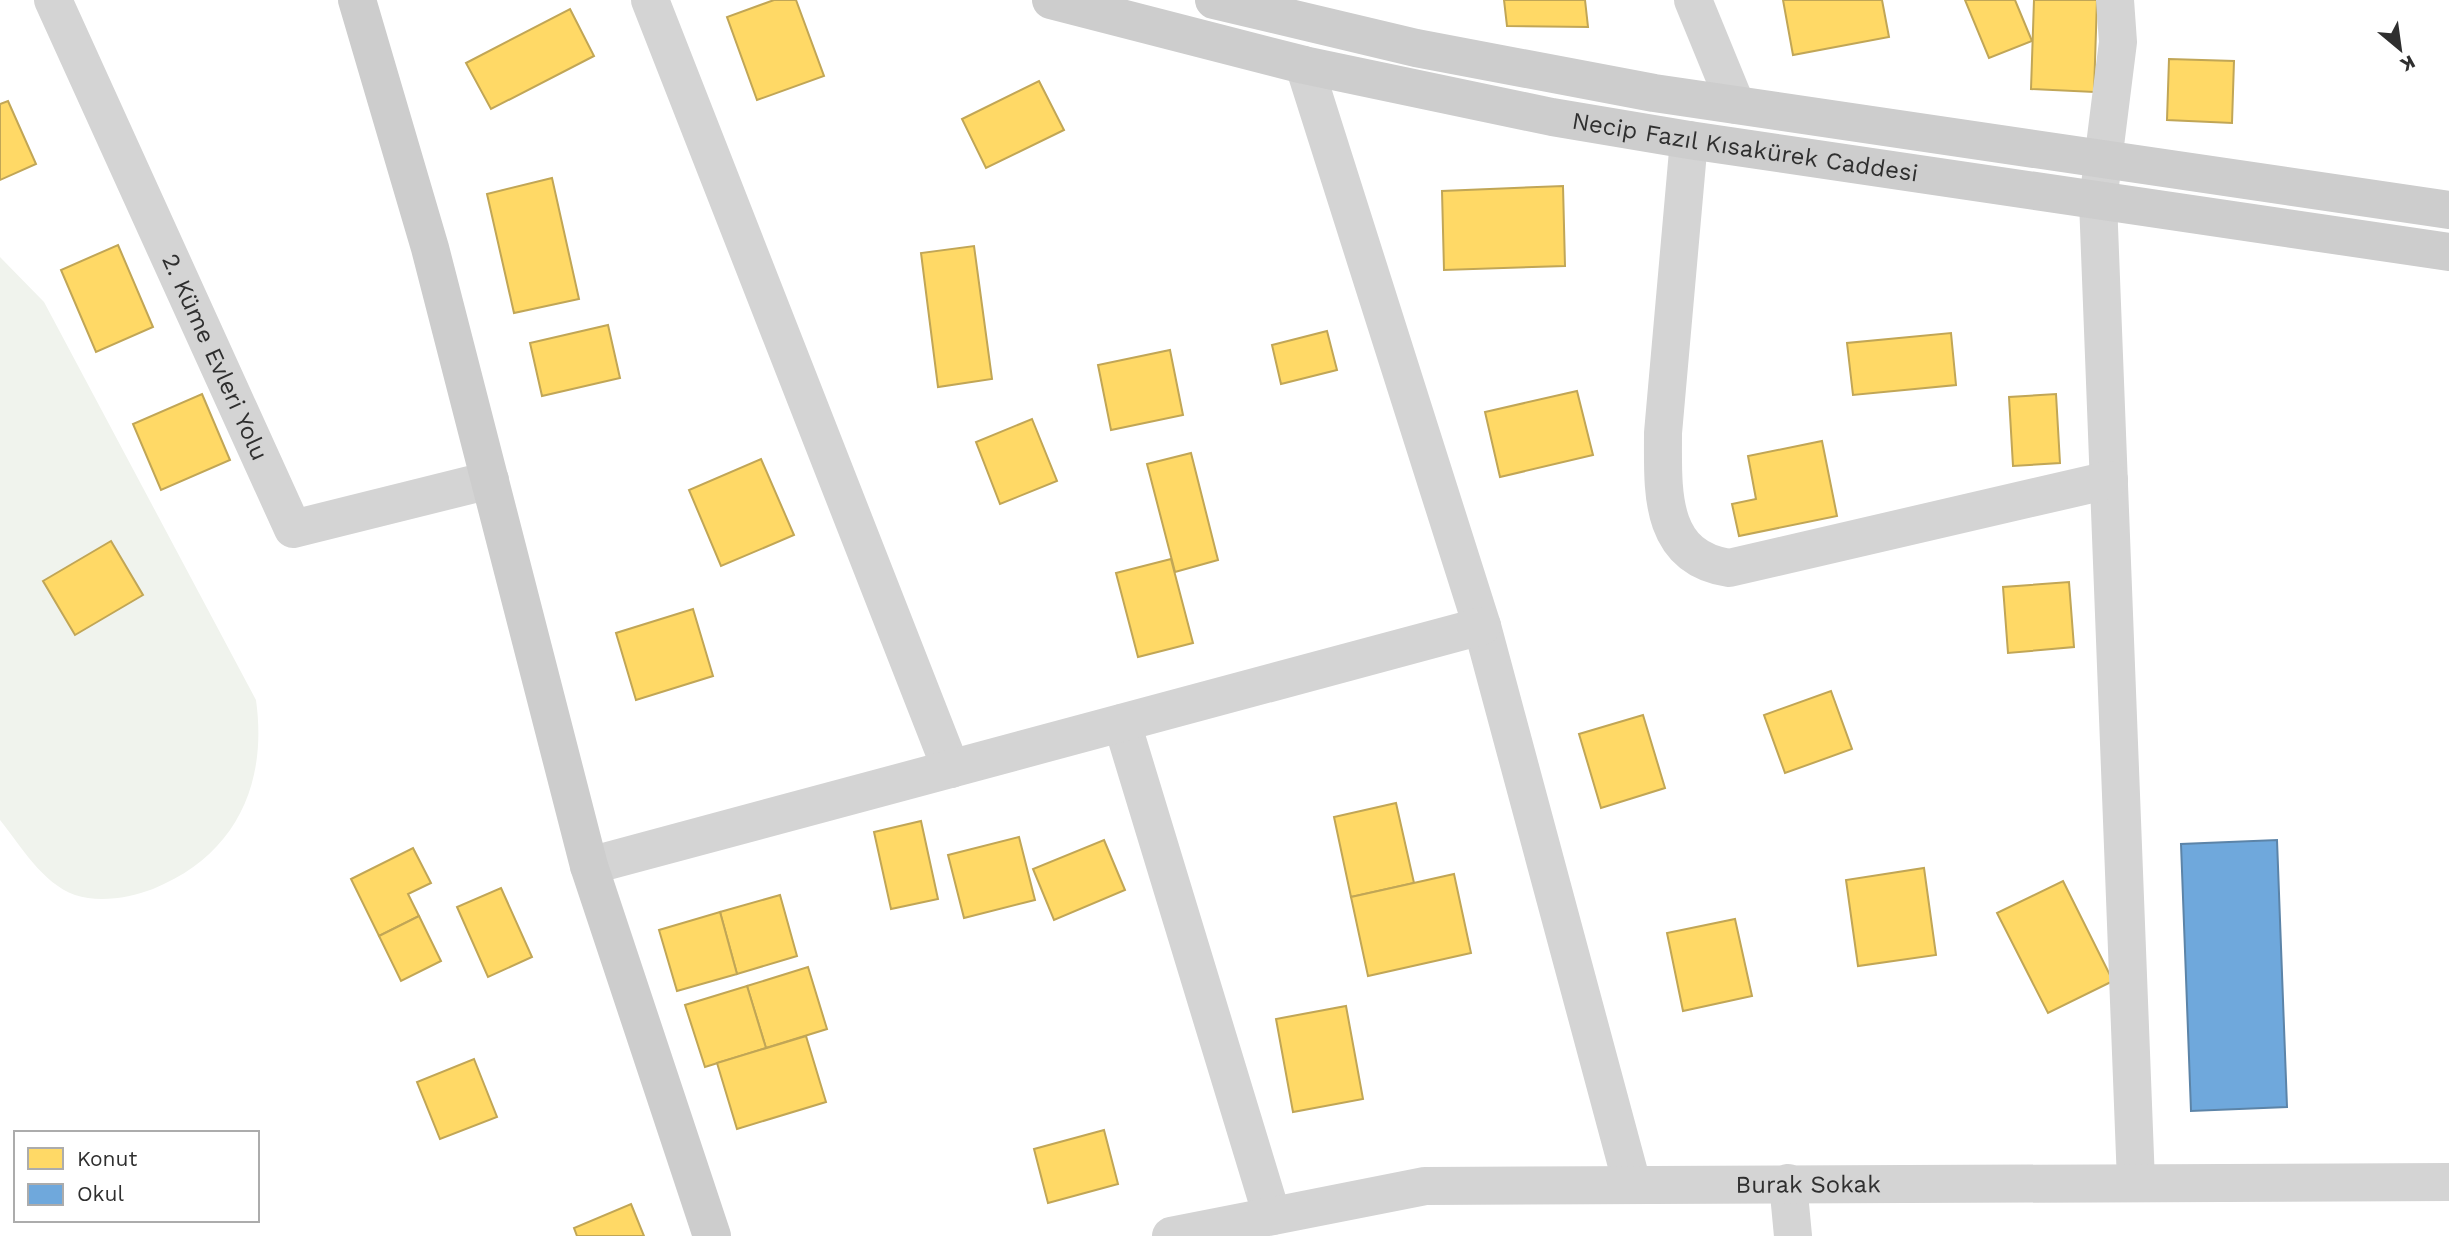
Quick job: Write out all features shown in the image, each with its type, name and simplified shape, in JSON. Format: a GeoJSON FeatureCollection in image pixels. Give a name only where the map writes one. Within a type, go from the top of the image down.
{"type":"FeatureCollection","features":[{"type":"Feature","properties":{"kind":"street","name":"2. Küme Evleri Yolu"},"geometry":{"type":"LineString","coordinates":[[53,0],[293,529],[490,480]]}},
{"type":"Feature","properties":{"kind":"street"},"geometry":{"type":"LineString","coordinates":[[358,0],[430,248],[589,866],[712,1236]]}},
{"type":"Feature","properties":{"kind":"street"},"geometry":{"type":"LineString","coordinates":[[650,0],[951,769]]}},
{"type":"Feature","properties":{"kind":"street","name":"Necip Fazıl Kısakürek Caddesi"},"geometry":{"type":"LineString","coordinates":[[1051,0],[1304,65],[1552,117],[1689,140],[2449,252]]}},
{"type":"Feature","properties":{"kind":"street","name":"Necip Fazıl Kısakürek Caddesi"},"geometry":{"type":"LineString","coordinates":[[1214,0],[1442,54],[1548,75],[2449,210]]}},
{"type":"Feature","properties":{"kind":"street"},"geometry":{"type":"LineString","coordinates":[[1693,0],[1736,105]]}},
{"type":"Feature","properties":{"kind":"street"},"geometry":{"type":"LineString","coordinates":[[2115,0],[2118,42],[2098,201],[2136,1182]]}},
{"type":"Feature","properties":{"kind":"street"},"geometry":{"type":"LineString","coordinates":[[1304,65],[1482,626],[1632,1184]]}},
{"type":"Feature","properties":{"kind":"street"},"geometry":{"type":"LineString","coordinates":[[1689,140],[1663,433],[1663,470],[1670,523],[1676,537],[1698,559],[1714,566],[1729,568],[2109,480]]}},
{"type":"Feature","properties":{"kind":"street"},"geometry":{"type":"LineString","coordinates":[[589,866],[1482,626]]}},
{"type":"Feature","properties":{"kind":"street"},"geometry":{"type":"LineString","coordinates":[[1122,723],[1299,1220]]}},
{"type":"Feature","properties":{"kind":"street","name":"Burak Sokak"},"geometry":{"type":"LineString","coordinates":[[1171,1236],[1299,1220],[1425,1186],[2449,1182]]}},
{"type":"Feature","properties":{"kind":"street"},"geometry":{"type":"LineString","coordinates":[[1788,1184],[1793,1236]]}},
{"type":"Feature","properties":{"kind":"shaded area"},"geometry":{"type":"Polygon","coordinates":[[[0,257],[44,302],[256,700],[256,761],[240,814],[225,837],[205,858],[181,875],[134,895],[94,899],[63,889],[42,873],[0,820],[0,257]]]}},
{"type":"Feature","properties":{"kind":"building: Konut"},"geometry":{"type":"Polygon","coordinates":[[[774,0],[796,0],[824,76],[757,100],[727,17],[774,0]]]}},
{"type":"Feature","properties":{"kind":"building: Konut"},"geometry":{"type":"Polygon","coordinates":[[[1504,0],[1585,0],[1588,27],[1507,26],[1504,0]]]}},
{"type":"Feature","properties":{"kind":"building: Konut"},"geometry":{"type":"Polygon","coordinates":[[[1783,0],[1882,0],[1889,37],[1793,55],[1783,0]]]}},
{"type":"Feature","properties":{"kind":"building: Konut"},"geometry":{"type":"Polygon","coordinates":[[[1965,0],[2015,0],[2032,41],[1989,58],[1965,0]]]}},
{"type":"Feature","properties":{"kind":"building: Konut"},"geometry":{"type":"Polygon","coordinates":[[[2034,0],[2097,0],[2094,92],[2031,89],[2034,0]]]}},
{"type":"Feature","properties":{"kind":"building: Konut"},"geometry":{"type":"Polygon","coordinates":[[[570,9],[594,56],[491,109],[466,63],[570,9]]]}},
{"type":"Feature","properties":{"kind":"building: Konut"},"geometry":{"type":"Polygon","coordinates":[[[2169,59],[2234,61],[2232,123],[2167,120],[2169,59]]]}},
{"type":"Feature","properties":{"kind":"building: Konut"},"geometry":{"type":"Polygon","coordinates":[[[1039,81],[1064,130],[986,168],[962,119],[1039,81]]]}},
{"type":"Feature","properties":{"kind":"building: Konut"},"geometry":{"type":"Polygon","coordinates":[[[8,101],[36,164],[0,180],[0,104],[8,101]]]}},
{"type":"Feature","properties":{"kind":"building: Konut"},"geometry":{"type":"Polygon","coordinates":[[[552,178],[579,299],[514,313],[487,194],[552,178]]]}},
{"type":"Feature","properties":{"kind":"building: Konut"},"geometry":{"type":"Polygon","coordinates":[[[1563,186],[1565,266],[1444,270],[1442,191],[1563,186]]]}},
{"type":"Feature","properties":{"kind":"building: Konut"},"geometry":{"type":"Polygon","coordinates":[[[118,245],[153,327],[96,352],[61,270],[118,245]]]}},
{"type":"Feature","properties":{"kind":"building: Konut"},"geometry":{"type":"Polygon","coordinates":[[[974,246],[992,379],[938,387],[921,253],[974,246]]]}},
{"type":"Feature","properties":{"kind":"building: Konut"},"geometry":{"type":"Polygon","coordinates":[[[608,325],[620,378],[542,396],[530,343],[608,325]]]}},
{"type":"Feature","properties":{"kind":"building: Konut"},"geometry":{"type":"Polygon","coordinates":[[[1327,331],[1337,370],[1281,384],[1272,345],[1327,331]]]}},
{"type":"Feature","properties":{"kind":"building: Konut"},"geometry":{"type":"Polygon","coordinates":[[[1951,333],[1956,385],[1853,395],[1847,343],[1951,333]]]}},
{"type":"Feature","properties":{"kind":"building: Konut"},"geometry":{"type":"Polygon","coordinates":[[[1170,350],[1183,415],[1111,430],[1098,365],[1170,350]]]}},
{"type":"Feature","properties":{"kind":"building: Konut"},"geometry":{"type":"Polygon","coordinates":[[[1577,391],[1593,455],[1500,477],[1485,412],[1577,391]]]}},
{"type":"Feature","properties":{"kind":"building: Konut"},"geometry":{"type":"Polygon","coordinates":[[[202,394],[230,460],[161,490],[133,424],[202,394]]]}},
{"type":"Feature","properties":{"kind":"building: Konut"},"geometry":{"type":"Polygon","coordinates":[[[2056,394],[2060,463],[2013,466],[2009,397],[2056,394]]]}},
{"type":"Feature","properties":{"kind":"building: Konut"},"geometry":{"type":"Polygon","coordinates":[[[1032,419],[1057,481],[1000,504],[976,442],[1032,419]]]}},
{"type":"Feature","properties":{"kind":"building: Konut"},"geometry":{"type":"Polygon","coordinates":[[[1822,441],[1837,516],[1739,536],[1732,504],[1756,499],[1748,456],[1822,441]]]}},
{"type":"Feature","properties":{"kind":"building: Konut"},"geometry":{"type":"Polygon","coordinates":[[[1191,453],[1218,560],[1175,572],[1147,464],[1191,453]]]}},
{"type":"Feature","properties":{"kind":"building: Konut"},"geometry":{"type":"Polygon","coordinates":[[[761,459],[794,535],[721,566],[689,490],[761,459]]]}},
{"type":"Feature","properties":{"kind":"building: Konut"},"geometry":{"type":"Polygon","coordinates":[[[111,541],[143,595],[75,635],[43,581],[111,541]]]}},
{"type":"Feature","properties":{"kind":"building: Konut"},"geometry":{"type":"Polygon","coordinates":[[[1171,559],[1193,643],[1138,657],[1116,573],[1171,559]]]}},
{"type":"Feature","properties":{"kind":"building: Konut"},"geometry":{"type":"Polygon","coordinates":[[[2069,582],[2074,647],[2008,653],[2003,587],[2069,582]]]}},
{"type":"Feature","properties":{"kind":"building: Konut"},"geometry":{"type":"Polygon","coordinates":[[[693,609],[713,676],[636,700],[616,633],[693,609]]]}},
{"type":"Feature","properties":{"kind":"building: Konut"},"geometry":{"type":"Polygon","coordinates":[[[1831,691],[1852,749],[1785,773],[1764,715],[1831,691]]]}},
{"type":"Feature","properties":{"kind":"building: Konut"},"geometry":{"type":"Polygon","coordinates":[[[1643,715],[1665,788],[1601,808],[1579,734],[1643,715]]]}},
{"type":"Feature","properties":{"kind":"building: Konut"},"geometry":{"type":"Polygon","coordinates":[[[1396,803],[1414,883],[1351,897],[1334,817],[1396,803]]]}},
{"type":"Feature","properties":{"kind":"building: Konut"},"geometry":{"type":"Polygon","coordinates":[[[921,821],[938,899],[891,909],[874,832],[921,821]]]}},
{"type":"Feature","properties":{"kind":"building: Konut"},"geometry":{"type":"Polygon","coordinates":[[[1019,837],[1035,900],[964,918],[948,855],[1019,837]]]}},
{"type":"Feature","properties":{"kind":"building: Konut"},"geometry":{"type":"Polygon","coordinates":[[[1104,840],[1125,890],[1054,920],[1033,869],[1104,840]]]}},
{"type":"Feature","properties":{"kind":"building: Konut"},"geometry":{"type":"Polygon","coordinates":[[[413,848],[431,883],[408,894],[419,916],[379,936],[351,879],[413,848]]]}},
{"type":"Feature","properties":{"kind":"building: Konut"},"geometry":{"type":"Polygon","coordinates":[[[1924,868],[1936,955],[1858,966],[1846,880],[1924,868]]]}},
{"type":"Feature","properties":{"kind":"building: Konut"},"geometry":{"type":"Polygon","coordinates":[[[1454,874],[1471,953],[1368,976],[1351,897],[1454,874]]]}},
{"type":"Feature","properties":{"kind":"building: Konut"},"geometry":{"type":"Polygon","coordinates":[[[2063,881],[2113,981],[2048,1013],[1997,913],[2063,881]]]}},
{"type":"Feature","properties":{"kind":"building: Konut"},"geometry":{"type":"Polygon","coordinates":[[[501,888],[532,957],[488,977],[457,907],[501,888]]]}},
{"type":"Feature","properties":{"kind":"building: Konut"},"geometry":{"type":"Polygon","coordinates":[[[780,895],[797,956],[737,974],[720,912],[780,895]]]}},
{"type":"Feature","properties":{"kind":"building: Konut"},"geometry":{"type":"Polygon","coordinates":[[[720,912],[737,974],[677,991],[659,930],[720,912]]]}},
{"type":"Feature","properties":{"kind":"building: Konut"},"geometry":{"type":"Polygon","coordinates":[[[419,916],[441,961],[401,981],[379,936],[419,916]]]}},
{"type":"Feature","properties":{"kind":"building: Konut"},"geometry":{"type":"Polygon","coordinates":[[[1735,919],[1752,996],[1683,1011],[1667,933],[1735,919]]]}},
{"type":"Feature","properties":{"kind":"building: Konut"},"geometry":{"type":"Polygon","coordinates":[[[808,967],[827,1029],[766,1048],[747,986],[808,967]]]}},
{"type":"Feature","properties":{"kind":"building: Konut"},"geometry":{"type":"Polygon","coordinates":[[[747,986],[766,1048],[705,1067],[685,1005],[747,986]]]}},
{"type":"Feature","properties":{"kind":"building: Konut"},"geometry":{"type":"Polygon","coordinates":[[[1346,1006],[1363,1099],[1293,1112],[1276,1019],[1346,1006]]]}},
{"type":"Feature","properties":{"kind":"building: Konut"},"geometry":{"type":"Polygon","coordinates":[[[806,1036],[826,1102],[737,1129],[717,1063],[806,1036]]]}},
{"type":"Feature","properties":{"kind":"building: Konut"},"geometry":{"type":"Polygon","coordinates":[[[474,1059],[497,1117],[440,1139],[417,1082],[474,1059]]]}},
{"type":"Feature","properties":{"kind":"building: Konut"},"geometry":{"type":"Polygon","coordinates":[[[1104,1130],[1118,1184],[1048,1203],[1034,1149],[1104,1130]]]}},
{"type":"Feature","properties":{"kind":"building: Konut"},"geometry":{"type":"Polygon","coordinates":[[[631,1204],[644,1236],[577,1236],[574,1228],[631,1204]]]}},
{"type":"Feature","properties":{"kind":"building: Okul"},"geometry":{"type":"Polygon","coordinates":[[[2277,840],[2287,1107],[2191,1111],[2181,844],[2277,840]]]}}]}
